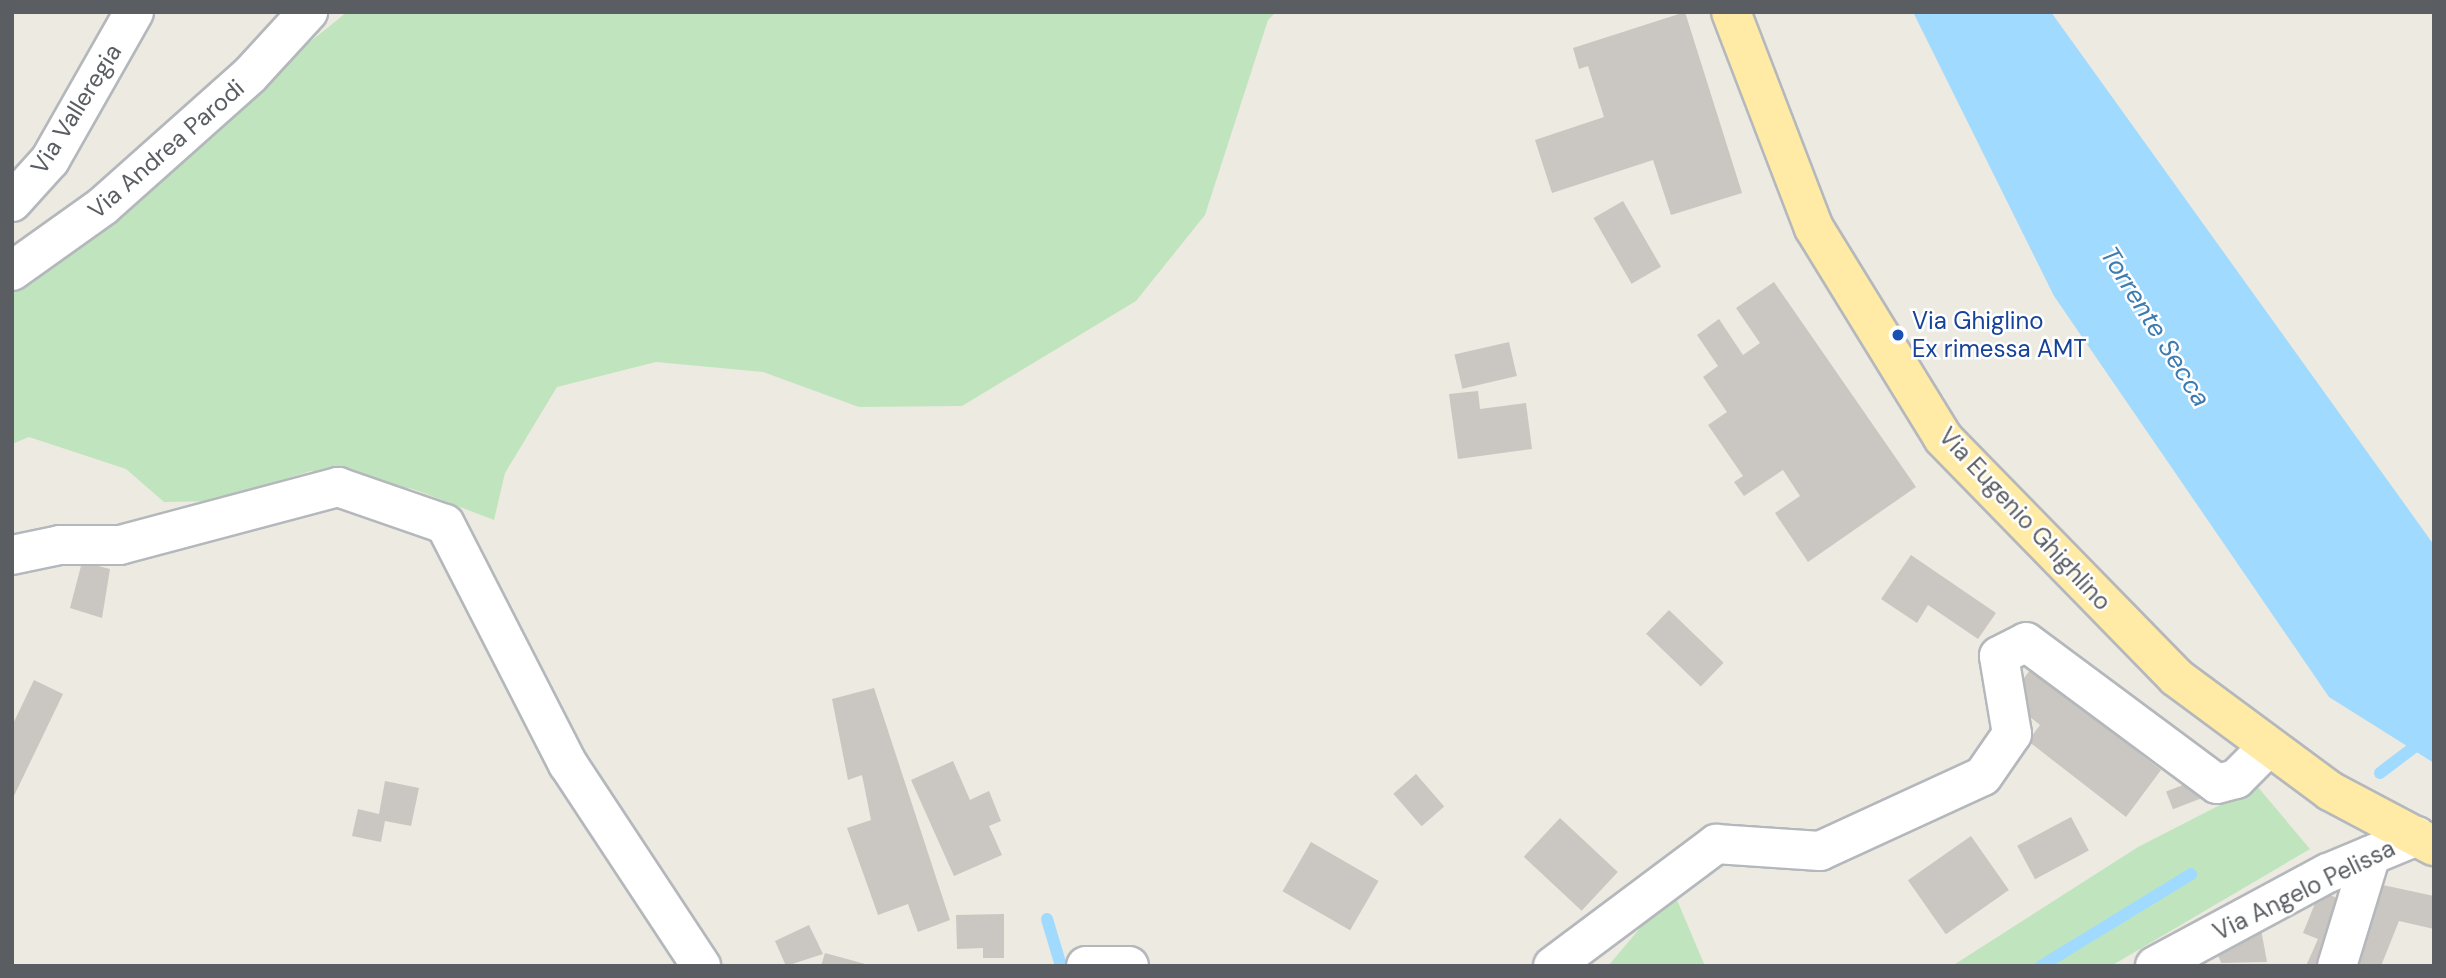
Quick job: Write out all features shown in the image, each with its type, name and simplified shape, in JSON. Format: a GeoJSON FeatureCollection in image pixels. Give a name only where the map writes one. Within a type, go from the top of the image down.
{"type":"FeatureCollection","features":[{"type":"Feature","properties":{"kind":"main road","name":"Via Eugenio Ghighlino"},"geometry":{"type":"LineString","coordinates":[[1731,12],[1814,228],[1943,438],[2176,677],[2266,749],[2425,841]]}},
{"type":"Feature","properties":{"kind":"street","name":"Via Valleregia"},"geometry":{"type":"LineString","coordinates":[[12,202],[50,160],[134,12]]}},
{"type":"Feature","properties":{"kind":"street","name":"Via Andrea Parodi"},"geometry":{"type":"LineString","coordinates":[[12,271],[103,206],[250,75],[307,12]]}},
{"type":"Feature","properties":{"kind":"street"},"geometry":{"type":"LineString","coordinates":[[12,555],[60,545],[120,545],[338,487],[445,524],[568,764],[701,966]]}},
{"type":"Feature","properties":{"kind":"street"},"geometry":{"type":"LineString","coordinates":[[1553,966],[1716,844],[1820,850],[1983,776],[2012,734],[1999,656],[2026,642],[2217,784],[2236,779],[2266,749]]}},
{"type":"Feature","properties":{"kind":"street","name":"Via Angelo Pelissa"},"geometry":{"type":"LineString","coordinates":[[2155,966],[2371,855],[2425,841]]}},
{"type":"Feature","properties":{"kind":"street"},"geometry":{"type":"LineString","coordinates":[[2337,966],[2371,855]]}},
{"type":"Feature","properties":{"kind":"street"},"geometry":{"type":"LineString","coordinates":[[1086,966],[1129,966]]}},
{"type":"Feature","properties":{"kind":"green space"},"geometry":{"type":"Polygon","coordinates":[[[347,12],[1276,12],[1268,20],[1205,215],[1136,301],[962,406],[859,407],[763,372],[656,362],[557,387],[505,473],[494,520],[413,489],[311,471],[215,501],[164,502],[126,469],[29,437],[12,444],[12,292],[33,283],[223,112],[347,12]]]}},
{"type":"Feature","properties":{"kind":"green space"},"geometry":{"type":"Polygon","coordinates":[[[2257,786],[2310,849],[2111,966],[1952,966],[2138,847],[2257,786]]]}},
{"type":"Feature","properties":{"kind":"green space"},"geometry":{"type":"Polygon","coordinates":[[[1677,900],[1705,966],[1608,966],[1658,907],[1677,900]]]}},
{"type":"Feature","properties":{"kind":"water","name":"Torrente Secca"},"geometry":{"type":"Polygon","coordinates":[[[1913,12],[2051,12],[2434,545],[2434,763],[2329,697],[2054,296],[1913,12]]]}},
{"type":"Feature","properties":{"kind":"building"},"geometry":{"type":"Polygon","coordinates":[[[1685,12],[1742,193],[1671,215],[1653,160],[1552,193],[1535,140],[1604,117],[1588,66],[1579,69],[1573,48],[1685,12]]]}},
{"type":"Feature","properties":{"kind":"building"},"geometry":{"type":"Polygon","coordinates":[[[1623,201],[1661,267],[1632,284],[1594,218],[1623,201]]]}},
{"type":"Feature","properties":{"kind":"building"},"geometry":{"type":"Polygon","coordinates":[[[1774,282],[1916,487],[1808,562],[1775,513],[1800,496],[1783,470],[1744,496],[1734,482],[1743,476],[1708,425],[1727,412],[1703,377],[1718,366],[1697,335],[1719,319],[1743,355],[1760,343],[1736,308],[1774,282]]]}},
{"type":"Feature","properties":{"kind":"building"},"geometry":{"type":"Polygon","coordinates":[[[1509,342],[1517,376],[1462,389],[1454,355],[1509,342]]]}},
{"type":"Feature","properties":{"kind":"building"},"geometry":{"type":"Polygon","coordinates":[[[1478,391],[1480,409],[1526,403],[1532,449],[1458,459],[1449,394],[1478,391]]]}},
{"type":"Feature","properties":{"kind":"building"},"geometry":{"type":"Polygon","coordinates":[[[1911,555],[1996,613],[1978,639],[1928,605],[1917,623],[1881,599],[1911,555]]]}},
{"type":"Feature","properties":{"kind":"building"},"geometry":{"type":"Polygon","coordinates":[[[82,562],[110,569],[102,618],[70,608],[82,562]]]}},
{"type":"Feature","properties":{"kind":"building"},"geometry":{"type":"Polygon","coordinates":[[[1669,610],[1724,663],[1701,687],[1646,634],[1669,610]]]}},
{"type":"Feature","properties":{"kind":"building"},"geometry":{"type":"Polygon","coordinates":[[[2031,669],[2161,770],[2126,817],[2028,741],[2040,725],[2008,699],[2031,669]]]}},
{"type":"Feature","properties":{"kind":"building"},"geometry":{"type":"Polygon","coordinates":[[[34,680],[63,694],[12,800],[12,726],[34,680]]]}},
{"type":"Feature","properties":{"kind":"building"},"geometry":{"type":"Polygon","coordinates":[[[874,688],[950,920],[918,932],[908,904],[878,915],[847,828],[871,820],[862,775],[848,780],[832,699],[874,688]]]}},
{"type":"Feature","properties":{"kind":"building"},"geometry":{"type":"Polygon","coordinates":[[[953,761],[970,800],[989,791],[1001,821],[989,826],[1002,855],[954,876],[911,780],[953,761]]]}},
{"type":"Feature","properties":{"kind":"building"},"geometry":{"type":"Polygon","coordinates":[[[1416,774],[1444,806],[1422,826],[1393,794],[1416,774]]]}},
{"type":"Feature","properties":{"kind":"building"},"geometry":{"type":"Polygon","coordinates":[[[2196,780],[2203,798],[2173,809],[2166,791],[2196,780]]]}},
{"type":"Feature","properties":{"kind":"building"},"geometry":{"type":"Polygon","coordinates":[[[385,781],[419,788],[411,826],[385,821],[381,842],[352,836],[358,809],[379,814],[385,781]]]}},
{"type":"Feature","properties":{"kind":"building"},"geometry":{"type":"Polygon","coordinates":[[[2071,817],[2089,851],[2035,879],[2017,846],[2071,817]]]}},
{"type":"Feature","properties":{"kind":"building"},"geometry":{"type":"Polygon","coordinates":[[[1560,818],[1618,872],[1582,911],[1524,857],[1560,818]]]}},
{"type":"Feature","properties":{"kind":"building"},"geometry":{"type":"Polygon","coordinates":[[[1971,836],[2009,890],[1946,934],[1908,880],[1971,836]]]}},
{"type":"Feature","properties":{"kind":"building"},"geometry":{"type":"Polygon","coordinates":[[[1311,842],[1379,881],[1350,930],[1282,891],[1311,842]]]}},
{"type":"Feature","properties":{"kind":"building"},"geometry":{"type":"Polygon","coordinates":[[[2378,884],[2434,896],[2434,929],[2399,921],[2381,966],[2344,966],[2378,884]]]}},
{"type":"Feature","properties":{"kind":"building"},"geometry":{"type":"Polygon","coordinates":[[[2320,891],[2354,905],[2329,966],[2306,966],[2318,939],[2303,933],[2320,891]]]}},
{"type":"Feature","properties":{"kind":"building"},"geometry":{"type":"Polygon","coordinates":[[[1004,914],[1004,958],[983,958],[983,948],[957,949],[956,915],[1004,914]]]}},
{"type":"Feature","properties":{"kind":"building"},"geometry":{"type":"Polygon","coordinates":[[[2260,924],[2267,962],[2221,963],[2215,946],[2260,924]]]}},
{"type":"Feature","properties":{"kind":"building"},"geometry":{"type":"Polygon","coordinates":[[[809,925],[823,954],[786,966],[775,941],[809,925]]]}},
{"type":"Feature","properties":{"kind":"building"},"geometry":{"type":"Polygon","coordinates":[[[825,953],[869,965],[869,966],[821,966],[825,953]]]}},
{"type":"Feature","properties":{"kind":"waterway"},"geometry":{"type":"LineString","coordinates":[[2380,773],[2434,732]]}},
{"type":"Feature","properties":{"kind":"waterway"},"geometry":{"type":"LineString","coordinates":[[2041,966],[2191,874]]}},
{"type":"Feature","properties":{"kind":"waterway"},"geometry":{"type":"LineString","coordinates":[[1047,919],[1061,966]]}},
{"type":"Feature","properties":{"kind":"place","name":"Via Ghiglino Ex rimessa AMT"},"geometry":{"type":"Point","coordinates":[1898,335]}}]}
